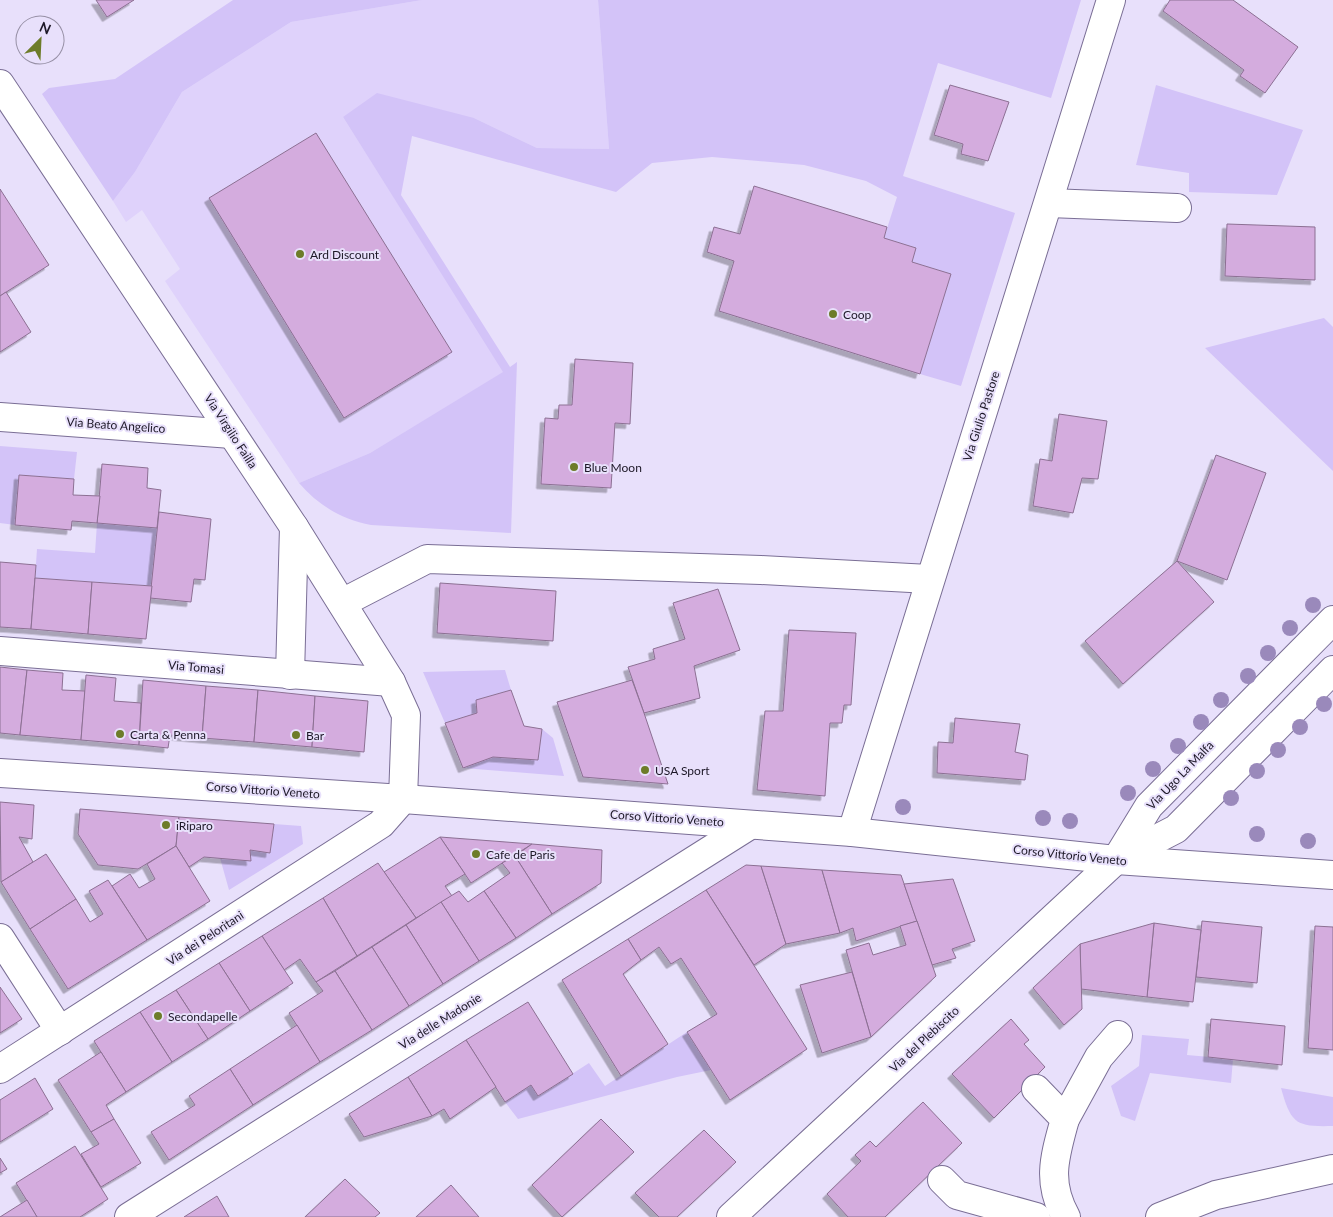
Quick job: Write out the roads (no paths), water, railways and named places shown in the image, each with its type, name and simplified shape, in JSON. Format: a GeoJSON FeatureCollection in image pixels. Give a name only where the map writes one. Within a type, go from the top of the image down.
{"type":"FeatureCollection","features":[{"type":"Feature","properties":{"kind":"street","name":"Via Giulio Pastore"},"geometry":{"type":"LineString","coordinates":[[852,832],[929,579],[1111,0]]}},
{"type":"Feature","properties":{"kind":"street","name":"Via Virgilio Failla"},"geometry":{"type":"LineString","coordinates":[[0,84],[294,527],[391,682],[406,715],[403,798]]}},
{"type":"Feature","properties":{"kind":"street"},"geometry":{"type":"LineString","coordinates":[[1048,203],[1177,208]]}},
{"type":"Feature","properties":{"kind":"street","name":"Via Beato Angelico"},"geometry":{"type":"LineString","coordinates":[[0,417],[232,434]]}},
{"type":"Feature","properties":{"kind":"street"},"geometry":{"type":"LineString","coordinates":[[290,674],[294,527]]}},
{"type":"Feature","properties":{"kind":"street"},"geometry":{"type":"LineString","coordinates":[[342,604],[427,559],[761,570],[929,579]]}},
{"type":"Feature","properties":{"kind":"street","name":"Via Ugo La Malfa"},"geometry":{"type":"LineString","coordinates":[[1116,860],[1149,806],[1333,620]]}},
{"type":"Feature","properties":{"kind":"street","name":"Via Tomasi"},"geometry":{"type":"LineString","coordinates":[[0,651],[391,682]]}},
{"type":"Feature","properties":{"kind":"street"},"geometry":{"type":"LineString","coordinates":[[1116,860],[1176,829],[1333,670]]}},
{"type":"Feature","properties":{"kind":"street","name":"Corso Vittorio Veneto"},"geometry":{"type":"LineString","coordinates":[[0,772],[403,798],[852,832],[1116,860],[1333,875]]}},
{"type":"Feature","properties":{"kind":"street","name":"Via dei Peloritani"},"geometry":{"type":"LineString","coordinates":[[0,1069],[382,824],[403,798]]}},
{"type":"Feature","properties":{"kind":"street","name":"Via delle Madonie"},"geometry":{"type":"LineString","coordinates":[[129,1217],[750,825]]}},
{"type":"Feature","properties":{"kind":"street","name":"Via del Plebiscito"},"geometry":{"type":"LineString","coordinates":[[731,1217],[1116,860]]}},
{"type":"Feature","properties":{"kind":"street"},"geometry":{"type":"LineString","coordinates":[[0,938],[60,1031]]}},
{"type":"Feature","properties":{"kind":"street"},"geometry":{"type":"LineString","coordinates":[[1066,1217],[1058,1202],[1053,1163],[1065,1119],[1099,1057],[1118,1035]]}},
{"type":"Feature","properties":{"kind":"street"},"geometry":{"type":"LineString","coordinates":[[1036,1089],[1065,1119]]}},
{"type":"Feature","properties":{"kind":"street"},"geometry":{"type":"LineString","coordinates":[[1160,1217],[1216,1194],[1333,1169]]}},
{"type":"Feature","properties":{"kind":"street"},"geometry":{"type":"LineString","coordinates":[[942,1180],[957,1195],[1036,1217]]}},
{"type":"Feature","properties":{"kind":"place","name":"Ard Discount"},"geometry":{"type":"Point","coordinates":[300,254]}},
{"type":"Feature","properties":{"kind":"place","name":"Coop"},"geometry":{"type":"Point","coordinates":[833,314]}},
{"type":"Feature","properties":{"kind":"place","name":"Blue Moon"},"geometry":{"type":"Point","coordinates":[574,467]}},
{"type":"Feature","properties":{"kind":"place","name":"Carta & Penna"},"geometry":{"type":"Point","coordinates":[120,734]}},
{"type":"Feature","properties":{"kind":"place","name":"Bar"},"geometry":{"type":"Point","coordinates":[296,735]}},
{"type":"Feature","properties":{"kind":"place","name":"USA Sport"},"geometry":{"type":"Point","coordinates":[645,770]}},
{"type":"Feature","properties":{"kind":"place","name":"iRiparo"},"geometry":{"type":"Point","coordinates":[166,825]}},
{"type":"Feature","properties":{"kind":"place","name":"Cafe de Paris"},"geometry":{"type":"Point","coordinates":[476,854]}},
{"type":"Feature","properties":{"kind":"place","name":"Secondapelle"},"geometry":{"type":"Point","coordinates":[158,1016]}}]}
